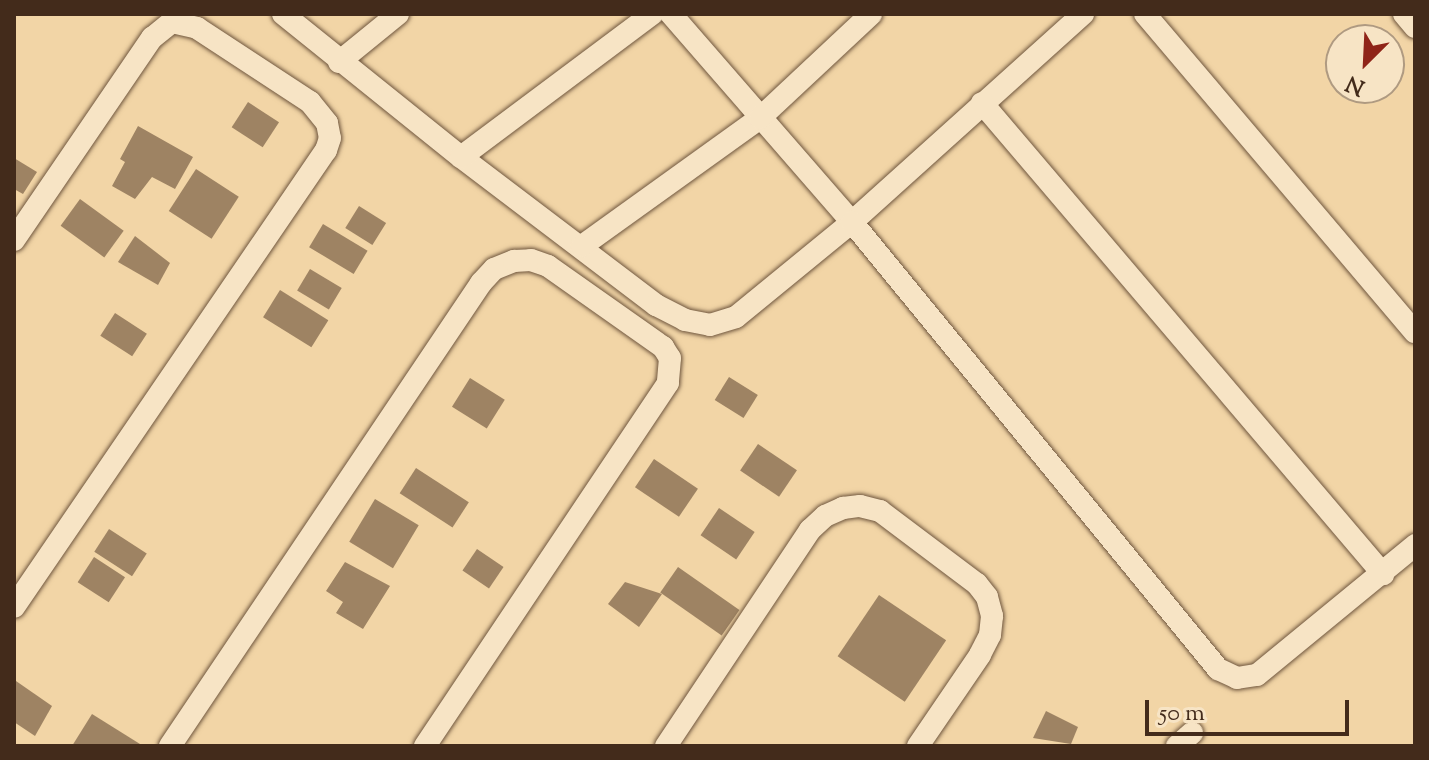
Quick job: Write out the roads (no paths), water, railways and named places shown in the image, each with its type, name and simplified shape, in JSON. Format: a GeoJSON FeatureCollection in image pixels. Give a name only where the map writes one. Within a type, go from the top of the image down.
{"type":"FeatureCollection","features":[{"type":"Feature","properties":{"kind":"street"},"geometry":{"type":"LineString","coordinates":[[283,14],[339,62],[656,305],[685,320],[710,325],[736,317],[852,222],[1083,14]]}},
{"type":"Feature","properties":{"kind":"street"},"geometry":{"type":"LineString","coordinates":[[339,62],[398,14]]}},
{"type":"Feature","properties":{"kind":"street"},"geometry":{"type":"LineString","coordinates":[[461,157],[652,14]]}},
{"type":"Feature","properties":{"kind":"street"},"geometry":{"type":"LineString","coordinates":[[671,14],[852,222],[1218,669],[1237,678],[1257,675],[1415,545]]}},
{"type":"Feature","properties":{"kind":"street"},"geometry":{"type":"LineString","coordinates":[[582,246],[760,118],[871,14]]}},
{"type":"Feature","properties":{"kind":"street"},"geometry":{"type":"LineString","coordinates":[[1145,14],[1415,332]]}},
{"type":"Feature","properties":{"kind":"street"},"geometry":{"type":"LineString","coordinates":[[1404,14],[1415,27]]}},
{"type":"Feature","properties":{"kind":"street"},"geometry":{"type":"LineString","coordinates":[[14,240],[152,38],[172,22],[197,28],[310,102],[327,123],[330,138],[326,150],[14,607]]}},
{"type":"Feature","properties":{"kind":"street"},"geometry":{"type":"LineString","coordinates":[[982,103],[1383,574]]}},
{"type":"Feature","properties":{"kind":"street"},"geometry":{"type":"LineString","coordinates":[[170,746],[481,283],[494,269],[514,261],[531,260],[548,266],[663,347],[670,358],[668,383],[425,746]]}},
{"type":"Feature","properties":{"kind":"street"},"geometry":{"type":"LineString","coordinates":[[666,746],[810,530],[825,516],[843,508],[860,506],[880,511],[977,584],[987,597],[992,616],[990,635],[980,655],[918,746]]}}]}
